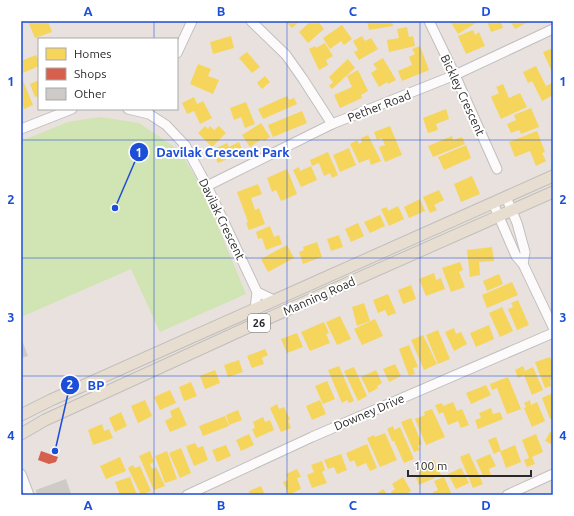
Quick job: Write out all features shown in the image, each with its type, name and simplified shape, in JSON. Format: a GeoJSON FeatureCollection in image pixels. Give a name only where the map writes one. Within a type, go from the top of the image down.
{"type":"FeatureCollection","features":[{"type":"Feature","properties":{"kind":"main road","name":"Manning Road"},"geometry":{"type":"LineString","coordinates":[[21,415],[51,400],[553,176]]}},
{"type":"Feature","properties":{"kind":"main road","name":"Manning Road"},"geometry":{"type":"LineString","coordinates":[[21,434],[45,420],[553,192]]}},
{"type":"Feature","properties":{"kind":"street"},"geometry":{"type":"LineString","coordinates":[[178,51],[192,21]]}},
{"type":"Feature","properties":{"kind":"street"},"geometry":{"type":"LineString","coordinates":[[251,21],[286,55],[304,78],[332,124]]}},
{"type":"Feature","properties":{"kind":"street","name":"Bickley Crescent"},"geometry":{"type":"LineString","coordinates":[[429,21],[497,169]]}},
{"type":"Feature","properties":{"kind":"street","name":"Pether Road"},"geometry":{"type":"LineString","coordinates":[[207,186],[332,124],[455,75],[553,29]]}},
{"type":"Feature","properties":{"kind":"street"},"geometry":{"type":"LineString","coordinates":[[21,129],[69,110]]}},
{"type":"Feature","properties":{"kind":"street","name":"Davilak Crescent"},"geometry":{"type":"LineString","coordinates":[[135,110],[150,112],[166,125],[184,145],[207,186],[257,292]]}},
{"type":"Feature","properties":{"kind":"street"},"geometry":{"type":"LineString","coordinates":[[506,197],[518,223],[525,252],[523,264]]}},
{"type":"Feature","properties":{"kind":"street"},"geometry":{"type":"LineString","coordinates":[[493,203],[516,256],[523,264],[553,327]]}},
{"type":"Feature","properties":{"kind":"street"},"geometry":{"type":"LineString","coordinates":[[255,309],[257,292],[274,300]]}},
{"type":"Feature","properties":{"kind":"street","name":"Downey Drive"},"geometry":{"type":"LineString","coordinates":[[192,494],[312,437],[553,333]]}},
{"type":"Feature","properties":{"kind":"street"},"geometry":{"type":"LineString","coordinates":[[21,474],[29,495]]}},
{"type":"Feature","properties":{"kind":"street"},"geometry":{"type":"LineString","coordinates":[[507,495],[553,474]]}},
{"type":"Feature","properties":{"kind":"green space"},"geometry":{"type":"Polygon","coordinates":[[[100,117],[139,123],[179,150],[202,188],[246,294],[160,332],[131,269],[21,317],[21,141],[68,122],[100,117]]]}},
{"type":"Feature","properties":{"kind":"building: Homes"},"geometry":{"type":"Polygon","coordinates":[[[28,21],[48,21],[52,32],[35,38],[28,21]]]}},
{"type":"Feature","properties":{"kind":"building: Homes"},"geometry":{"type":"Polygon","coordinates":[[[285,21],[300,21],[292,28],[285,21]]]}},
{"type":"Feature","properties":{"kind":"building: Homes"},"geometry":{"type":"Polygon","coordinates":[[[311,21],[318,21],[324,29],[308,43],[299,32],[311,21]]]}},
{"type":"Feature","properties":{"kind":"building: Homes"},"geometry":{"type":"Polygon","coordinates":[[[367,21],[392,21],[393,26],[369,30],[367,21]]]}},
{"type":"Feature","properties":{"kind":"building: Homes"},"geometry":{"type":"Polygon","coordinates":[[[450,21],[479,21],[458,34],[450,21]]]}},
{"type":"Feature","properties":{"kind":"building: Homes"},"geometry":{"type":"Polygon","coordinates":[[[487,21],[501,21],[503,28],[491,32],[487,21]]]}},
{"type":"Feature","properties":{"kind":"building: Homes"},"geometry":{"type":"Polygon","coordinates":[[[510,21],[530,21],[515,29],[510,21]]]}},
{"type":"Feature","properties":{"kind":"building: Homes"},"geometry":{"type":"Polygon","coordinates":[[[342,25],[352,39],[344,45],[341,41],[330,49],[323,38],[342,25]]]}},
{"type":"Feature","properties":{"kind":"building: Homes"},"geometry":{"type":"Polygon","coordinates":[[[407,27],[409,37],[413,36],[415,46],[389,52],[387,40],[399,38],[397,29],[407,27]]]}},
{"type":"Feature","properties":{"kind":"building: Homes"},"geometry":{"type":"Polygon","coordinates":[[[473,30],[475,35],[479,32],[485,46],[466,54],[458,36],[473,30]]]}},
{"type":"Feature","properties":{"kind":"building: Homes"},"geometry":{"type":"Polygon","coordinates":[[[231,36],[234,48],[213,54],[210,42],[231,36]]]}},
{"type":"Feature","properties":{"kind":"building: Homes"},"geometry":{"type":"Polygon","coordinates":[[[362,36],[365,41],[371,38],[378,49],[359,60],[354,52],[358,50],[353,41],[362,36]]]}},
{"type":"Feature","properties":{"kind":"building: Homes"},"geometry":{"type":"Polygon","coordinates":[[[325,43],[333,56],[326,60],[328,65],[319,70],[309,49],[315,46],[316,48],[325,43]]]}},
{"type":"Feature","properties":{"kind":"building: Homes"},"geometry":{"type":"Polygon","coordinates":[[[420,46],[429,70],[402,81],[398,71],[412,65],[409,57],[415,54],[412,49],[420,46]]]}},
{"type":"Feature","properties":{"kind":"building: Homes"},"geometry":{"type":"Polygon","coordinates":[[[553,48],[553,74],[543,52],[553,48]]]}},
{"type":"Feature","properties":{"kind":"building: Homes"},"geometry":{"type":"Polygon","coordinates":[[[247,52],[260,67],[252,73],[239,58],[247,52]]]}},
{"type":"Feature","properties":{"kind":"building: Homes"},"geometry":{"type":"Polygon","coordinates":[[[36,55],[38,59],[38,66],[23,73],[21,70],[21,61],[36,55]]]}},
{"type":"Feature","properties":{"kind":"building: Homes"},"geometry":{"type":"Polygon","coordinates":[[[383,58],[396,80],[388,84],[387,82],[379,87],[371,73],[377,69],[373,64],[383,58]]]}},
{"type":"Feature","properties":{"kind":"building: Homes"},"geometry":{"type":"Polygon","coordinates":[[[348,59],[355,68],[332,89],[329,86],[333,82],[329,77],[348,59]]]}},
{"type":"Feature","properties":{"kind":"building: Homes"},"geometry":{"type":"Polygon","coordinates":[[[198,64],[211,69],[208,76],[219,80],[213,94],[190,84],[198,64]]]}},
{"type":"Feature","properties":{"kind":"building: Homes"},"geometry":{"type":"Polygon","coordinates":[[[536,66],[546,86],[552,83],[553,85],[553,95],[542,101],[532,81],[528,83],[523,72],[536,66]]]}},
{"type":"Feature","properties":{"kind":"building: Homes"},"geometry":{"type":"Polygon","coordinates":[[[358,70],[368,91],[361,95],[362,98],[340,108],[334,95],[352,87],[347,76],[358,70]]]}},
{"type":"Feature","properties":{"kind":"building: Homes"},"geometry":{"type":"Polygon","coordinates":[[[21,76],[33,105],[24,109],[21,102],[21,76]]]}},
{"type":"Feature","properties":{"kind":"building: Homes"},"geometry":{"type":"Polygon","coordinates":[[[265,76],[270,82],[262,89],[257,83],[265,76]]]}},
{"type":"Feature","properties":{"kind":"building: Homes"},"geometry":{"type":"Polygon","coordinates":[[[38,80],[38,96],[35,97],[30,84],[38,80]]]}},
{"type":"Feature","properties":{"kind":"building: Homes"},"geometry":{"type":"Polygon","coordinates":[[[503,84],[509,98],[520,93],[527,107],[501,119],[491,97],[499,93],[496,87],[503,84]]]}},
{"type":"Feature","properties":{"kind":"building: Homes"},"geometry":{"type":"Polygon","coordinates":[[[287,96],[289,100],[294,98],[297,104],[263,119],[258,109],[287,96]]]}},
{"type":"Feature","properties":{"kind":"building: Homes"},"geometry":{"type":"Polygon","coordinates":[[[194,97],[197,104],[203,101],[212,118],[200,124],[194,111],[187,114],[182,103],[194,97]]]}},
{"type":"Feature","properties":{"kind":"building: Homes"},"geometry":{"type":"Polygon","coordinates":[[[246,102],[255,124],[245,128],[241,117],[234,120],[230,108],[246,102]]]}},
{"type":"Feature","properties":{"kind":"building: Homes"},"geometry":{"type":"Polygon","coordinates":[[[531,108],[539,127],[521,134],[519,130],[511,133],[507,124],[516,120],[514,115],[531,108]]]}},
{"type":"Feature","properties":{"kind":"building: Homes"},"geometry":{"type":"Polygon","coordinates":[[[446,109],[449,119],[436,124],[438,130],[428,133],[423,118],[446,109]]]}},
{"type":"Feature","properties":{"kind":"building: Homes"},"geometry":{"type":"Polygon","coordinates":[[[302,111],[307,123],[273,137],[268,125],[302,111]]]}},
{"type":"Feature","properties":{"kind":"building: Homes"},"geometry":{"type":"Polygon","coordinates":[[[261,123],[270,137],[264,141],[262,139],[250,147],[242,135],[261,123]]]}},
{"type":"Feature","properties":{"kind":"building: Homes"},"geometry":{"type":"Polygon","coordinates":[[[205,126],[208,129],[210,126],[214,130],[219,126],[226,133],[212,147],[198,133],[205,126]]]}},
{"type":"Feature","properties":{"kind":"building: Homes"},"geometry":{"type":"Polygon","coordinates":[[[390,126],[402,155],[385,162],[379,147],[385,145],[382,138],[377,140],[374,132],[390,126]]]}},
{"type":"Feature","properties":{"kind":"building: Homes"},"geometry":{"type":"Polygon","coordinates":[[[537,131],[545,152],[542,153],[546,161],[536,166],[530,151],[515,157],[509,142],[537,131]]]}},
{"type":"Feature","properties":{"kind":"building: Homes"},"geometry":{"type":"Polygon","coordinates":[[[368,135],[381,161],[371,165],[369,159],[359,163],[350,144],[357,140],[359,144],[362,142],[361,138],[368,135]]]}},
{"type":"Feature","properties":{"kind":"building: Homes"},"geometry":{"type":"Polygon","coordinates":[[[452,136],[453,140],[462,137],[465,144],[433,157],[428,146],[452,136]]]}},
{"type":"Feature","properties":{"kind":"building: Homes"},"geometry":{"type":"Polygon","coordinates":[[[239,142],[243,152],[218,163],[212,150],[227,143],[229,147],[239,142]]]}},
{"type":"Feature","properties":{"kind":"building: Homes"},"geometry":{"type":"Polygon","coordinates":[[[466,145],[471,158],[444,170],[438,157],[466,145]]]}},
{"type":"Feature","properties":{"kind":"building: Homes"},"geometry":{"type":"Polygon","coordinates":[[[349,148],[356,165],[340,172],[333,155],[349,148]]]}},
{"type":"Feature","properties":{"kind":"building: Homes"},"geometry":{"type":"Polygon","coordinates":[[[328,152],[338,175],[332,178],[330,173],[324,176],[319,163],[312,166],[310,160],[328,152]]]}},
{"type":"Feature","properties":{"kind":"building: Homes"},"geometry":{"type":"Polygon","coordinates":[[[311,166],[317,180],[301,187],[293,170],[299,167],[300,171],[311,166]]]}},
{"type":"Feature","properties":{"kind":"building: Homes"},"geometry":{"type":"Polygon","coordinates":[[[287,169],[297,194],[281,201],[276,190],[272,192],[267,178],[287,169]]]}},
{"type":"Feature","properties":{"kind":"building: Homes"},"geometry":{"type":"Polygon","coordinates":[[[472,176],[480,194],[461,202],[454,184],[472,176]]]}},
{"type":"Feature","properties":{"kind":"building: Homes"},"geometry":{"type":"Polygon","coordinates":[[[258,184],[262,194],[251,198],[255,210],[259,208],[265,224],[249,230],[246,223],[248,222],[237,192],[258,184]]]}},
{"type":"Feature","properties":{"kind":"building: Homes"},"geometry":{"type":"Polygon","coordinates":[[[439,190],[444,200],[434,205],[437,210],[430,213],[423,197],[439,190]]]}},
{"type":"Feature","properties":{"kind":"building: Homes"},"geometry":{"type":"Polygon","coordinates":[[[420,199],[425,211],[409,218],[404,207],[420,199]]]}},
{"type":"Feature","properties":{"kind":"building: Homes"},"geometry":{"type":"Polygon","coordinates":[[[398,206],[404,219],[389,226],[381,209],[387,207],[388,211],[398,206]]]}},
{"type":"Feature","properties":{"kind":"building: Homes"},"geometry":{"type":"Polygon","coordinates":[[[380,215],[385,226],[370,233],[364,222],[380,215]]]}},
{"type":"Feature","properties":{"kind":"building: Homes"},"geometry":{"type":"Polygon","coordinates":[[[358,223],[364,236],[351,242],[345,229],[358,223]]]}},
{"type":"Feature","properties":{"kind":"building: Homes"},"geometry":{"type":"Polygon","coordinates":[[[270,226],[274,237],[279,235],[282,244],[266,250],[262,238],[258,239],[256,232],[270,226]]]}},
{"type":"Feature","properties":{"kind":"building: Homes"},"geometry":{"type":"Polygon","coordinates":[[[339,235],[343,247],[331,251],[327,239],[339,235]]]}},
{"type":"Feature","properties":{"kind":"building: Homes"},"geometry":{"type":"Polygon","coordinates":[[[317,242],[322,257],[303,264],[299,252],[304,250],[303,247],[317,242]]]}},
{"type":"Feature","properties":{"kind":"building: Homes"},"geometry":{"type":"Polygon","coordinates":[[[287,245],[294,258],[268,272],[261,259],[287,245]]]}},
{"type":"Feature","properties":{"kind":"building: Homes"},"geometry":{"type":"Polygon","coordinates":[[[492,247],[494,261],[479,262],[480,275],[470,277],[467,250],[492,247]]]}},
{"type":"Feature","properties":{"kind":"building: Homes"},"geometry":{"type":"Polygon","coordinates":[[[460,262],[463,270],[459,272],[465,287],[451,292],[442,268],[460,262]]]}},
{"type":"Feature","properties":{"kind":"building: Homes"},"geometry":{"type":"Polygon","coordinates":[[[434,273],[436,280],[441,278],[445,289],[426,296],[419,279],[434,273]]]}},
{"type":"Feature","properties":{"kind":"building: Homes"},"geometry":{"type":"Polygon","coordinates":[[[499,274],[503,284],[487,291],[483,281],[499,274]]]}},
{"type":"Feature","properties":{"kind":"building: Homes"},"geometry":{"type":"Polygon","coordinates":[[[512,282],[518,295],[487,308],[482,295],[512,282]]]}},
{"type":"Feature","properties":{"kind":"building: Homes"},"geometry":{"type":"Polygon","coordinates":[[[411,285],[416,299],[403,304],[398,290],[411,285]]]}},
{"type":"Feature","properties":{"kind":"building: Homes"},"geometry":{"type":"Polygon","coordinates":[[[388,294],[396,313],[388,316],[385,310],[378,313],[373,300],[388,294]]]}},
{"type":"Feature","properties":{"kind":"building: Homes"},"geometry":{"type":"Polygon","coordinates":[[[518,300],[529,325],[517,330],[508,309],[513,307],[511,303],[518,300]]]}},
{"type":"Feature","properties":{"kind":"building: Homes"},"geometry":{"type":"Polygon","coordinates":[[[364,303],[370,321],[357,326],[352,307],[364,303]]]}},
{"type":"Feature","properties":{"kind":"building: Homes"},"geometry":{"type":"Polygon","coordinates":[[[502,307],[513,331],[500,337],[489,313],[502,307]]]}},
{"type":"Feature","properties":{"kind":"building: Homes"},"geometry":{"type":"Polygon","coordinates":[[[340,316],[351,339],[337,345],[326,322],[340,316]]]}},
{"type":"Feature","properties":{"kind":"building: Homes"},"geometry":{"type":"Polygon","coordinates":[[[375,319],[383,336],[362,345],[354,329],[375,319]]]}},
{"type":"Feature","properties":{"kind":"building: Homes"},"geometry":{"type":"Polygon","coordinates":[[[324,322],[329,333],[326,334],[330,343],[310,351],[301,332],[324,322]]]}},
{"type":"Feature","properties":{"kind":"building: Homes"},"geometry":{"type":"Polygon","coordinates":[[[489,325],[494,339],[476,347],[470,333],[489,325]]]}},
{"type":"Feature","properties":{"kind":"building: Homes"},"geometry":{"type":"Polygon","coordinates":[[[454,328],[456,334],[461,332],[467,344],[454,351],[445,332],[454,328]]]}},
{"type":"Feature","properties":{"kind":"building: Homes"},"geometry":{"type":"Polygon","coordinates":[[[438,330],[450,359],[438,364],[426,335],[438,330]]]}},
{"type":"Feature","properties":{"kind":"building: Homes"},"geometry":{"type":"Polygon","coordinates":[[[297,333],[303,347],[287,353],[281,339],[297,333]]]}},
{"type":"Feature","properties":{"kind":"building: Homes"},"geometry":{"type":"Polygon","coordinates":[[[423,335],[437,364],[424,370],[411,340],[423,335]]]}},
{"type":"Feature","properties":{"kind":"building: Homes"},"geometry":{"type":"Polygon","coordinates":[[[409,345],[418,367],[413,368],[415,374],[409,376],[399,349],[409,345]]]}},
{"type":"Feature","properties":{"kind":"building: Homes"},"geometry":{"type":"Polygon","coordinates":[[[265,349],[268,355],[262,358],[264,364],[252,368],[247,356],[265,349]]]}},
{"type":"Feature","properties":{"kind":"building: Homes"},"geometry":{"type":"Polygon","coordinates":[[[550,357],[553,364],[553,379],[550,380],[551,386],[545,388],[535,362],[550,357]]]}},
{"type":"Feature","properties":{"kind":"building: Homes"},"geometry":{"type":"Polygon","coordinates":[[[239,360],[243,372],[228,377],[224,365],[239,360]]]}},
{"type":"Feature","properties":{"kind":"building: Homes"},"geometry":{"type":"Polygon","coordinates":[[[395,364],[401,376],[389,382],[383,369],[395,364]]]}},
{"type":"Feature","properties":{"kind":"building: Homes"},"geometry":{"type":"Polygon","coordinates":[[[339,366],[354,401],[349,403],[347,400],[342,403],[328,370],[339,366]]]}},
{"type":"Feature","properties":{"kind":"building: Homes"},"geometry":{"type":"Polygon","coordinates":[[[523,366],[525,371],[533,367],[543,390],[532,395],[524,375],[518,378],[515,370],[523,366]]]}},
{"type":"Feature","properties":{"kind":"building: Homes"},"geometry":{"type":"Polygon","coordinates":[[[354,367],[367,396],[358,401],[344,371],[354,367]]]}},
{"type":"Feature","properties":{"kind":"building: Homes"},"geometry":{"type":"Polygon","coordinates":[[[215,370],[220,383],[205,389],[200,376],[215,370]]]}},
{"type":"Feature","properties":{"kind":"building: Homes"},"geometry":{"type":"Polygon","coordinates":[[[376,370],[382,383],[377,386],[378,388],[369,393],[361,377],[376,370]]]}},
{"type":"Feature","properties":{"kind":"building: Homes"},"geometry":{"type":"Polygon","coordinates":[[[508,377],[521,409],[507,414],[497,388],[492,390],[490,384],[508,377]]]}},
{"type":"Feature","properties":{"kind":"building: Homes"},"geometry":{"type":"Polygon","coordinates":[[[327,381],[335,399],[323,404],[315,386],[327,381]]]}},
{"type":"Feature","properties":{"kind":"building: Homes"},"geometry":{"type":"Polygon","coordinates":[[[191,382],[197,396],[184,401],[179,387],[191,382]]]}},
{"type":"Feature","properties":{"kind":"building: Homes"},"geometry":{"type":"Polygon","coordinates":[[[486,385],[491,395],[471,404],[466,393],[486,385]]]}},
{"type":"Feature","properties":{"kind":"building: Homes"},"geometry":{"type":"Polygon","coordinates":[[[170,390],[176,403],[160,410],[154,397],[170,390]]]}},
{"type":"Feature","properties":{"kind":"building: Homes"},"geometry":{"type":"Polygon","coordinates":[[[553,393],[553,418],[550,419],[542,398],[553,393]]]}},
{"type":"Feature","properties":{"kind":"building: Homes"},"geometry":{"type":"Polygon","coordinates":[[[145,400],[152,416],[138,423],[131,406],[145,400]]]}},
{"type":"Feature","properties":{"kind":"building: Homes"},"geometry":{"type":"Polygon","coordinates":[[[320,400],[326,414],[312,420],[306,406],[320,400]]]}},
{"type":"Feature","properties":{"kind":"building: Homes"},"geometry":{"type":"Polygon","coordinates":[[[530,400],[531,405],[537,402],[545,421],[532,427],[524,408],[526,407],[524,403],[530,400]]]}},
{"type":"Feature","properties":{"kind":"building: Homes"},"geometry":{"type":"Polygon","coordinates":[[[453,402],[457,411],[462,409],[469,425],[461,428],[458,421],[448,425],[443,412],[439,414],[435,405],[442,403],[443,406],[453,402]]]}},
{"type":"Feature","properties":{"kind":"building: Homes"},"geometry":{"type":"Polygon","coordinates":[[[277,404],[279,409],[284,407],[290,419],[288,421],[291,428],[281,432],[270,408],[277,404]]]}},
{"type":"Feature","properties":{"kind":"building: Homes"},"geometry":{"type":"Polygon","coordinates":[[[179,407],[187,425],[170,432],[165,421],[172,417],[170,411],[179,407]]]}},
{"type":"Feature","properties":{"kind":"building: Homes"},"geometry":{"type":"Polygon","coordinates":[[[491,408],[493,414],[500,412],[503,419],[478,429],[475,420],[481,418],[479,413],[491,408]]]}},
{"type":"Feature","properties":{"kind":"building: Homes"},"geometry":{"type":"Polygon","coordinates":[[[432,409],[445,437],[426,445],[415,419],[425,415],[424,412],[432,409]]]}},
{"type":"Feature","properties":{"kind":"building: Homes"},"geometry":{"type":"Polygon","coordinates":[[[238,410],[242,420],[229,425],[226,415],[238,410]]]}},
{"type":"Feature","properties":{"kind":"building: Homes"},"geometry":{"type":"Polygon","coordinates":[[[121,412],[127,426],[115,432],[109,418],[121,412]]]}},
{"type":"Feature","properties":{"kind":"building: Homes"},"geometry":{"type":"Polygon","coordinates":[[[225,416],[229,426],[203,436],[199,426],[225,416]]]}},
{"type":"Feature","properties":{"kind":"building: Homes"},"geometry":{"type":"Polygon","coordinates":[[[263,417],[265,422],[270,420],[274,430],[256,438],[252,429],[255,428],[253,422],[263,417]]]}},
{"type":"Feature","properties":{"kind":"building: Homes"},"geometry":{"type":"Polygon","coordinates":[[[411,418],[422,444],[418,446],[420,450],[414,452],[401,422],[411,418]]]}},
{"type":"Feature","properties":{"kind":"building: Homes"},"geometry":{"type":"Polygon","coordinates":[[[102,424],[104,431],[109,429],[113,438],[93,445],[88,430],[102,424]]]}},
{"type":"Feature","properties":{"kind":"building: Homes"},"geometry":{"type":"Polygon","coordinates":[[[393,426],[394,430],[400,427],[414,459],[404,463],[387,429],[393,426]]]}},
{"type":"Feature","properties":{"kind":"building: Homes"},"geometry":{"type":"Polygon","coordinates":[[[550,432],[553,433],[553,445],[545,441],[550,432]]]}},
{"type":"Feature","properties":{"kind":"building: Homes"},"geometry":{"type":"Polygon","coordinates":[[[385,433],[397,460],[380,467],[367,438],[385,433]]]}},
{"type":"Feature","properties":{"kind":"building: Homes"},"geometry":{"type":"Polygon","coordinates":[[[249,434],[254,445],[241,451],[236,440],[249,434]]]}},
{"type":"Feature","properties":{"kind":"building: Homes"},"geometry":{"type":"Polygon","coordinates":[[[536,434],[543,452],[532,457],[535,464],[527,467],[524,460],[529,458],[522,440],[536,434]]]}},
{"type":"Feature","properties":{"kind":"building: Homes"},"geometry":{"type":"Polygon","coordinates":[[[496,437],[501,451],[515,445],[521,462],[506,468],[500,451],[494,454],[488,440],[496,437]]]}},
{"type":"Feature","properties":{"kind":"building: Homes"},"geometry":{"type":"Polygon","coordinates":[[[195,443],[198,448],[203,446],[208,460],[194,466],[186,446],[195,443]]]}},
{"type":"Feature","properties":{"kind":"building: Homes"},"geometry":{"type":"Polygon","coordinates":[[[367,444],[377,468],[370,471],[366,463],[357,467],[354,460],[350,462],[346,453],[367,444]]]}},
{"type":"Feature","properties":{"kind":"building: Homes"},"geometry":{"type":"Polygon","coordinates":[[[226,445],[231,456],[217,462],[212,450],[226,445]]]}},
{"type":"Feature","properties":{"kind":"building: Homes"},"geometry":{"type":"Polygon","coordinates":[[[181,448],[191,473],[180,478],[169,453],[181,448]]]}},
{"type":"Feature","properties":{"kind":"building: Homes"},"geometry":{"type":"Polygon","coordinates":[[[150,451],[154,462],[150,464],[152,469],[156,467],[165,486],[154,490],[139,456],[150,451]]]}},
{"type":"Feature","properties":{"kind":"building: Homes"},"geometry":{"type":"Polygon","coordinates":[[[167,451],[177,479],[165,483],[155,456],[167,451]]]}},
{"type":"Feature","properties":{"kind":"building: Homes"},"geometry":{"type":"Polygon","coordinates":[[[469,453],[483,484],[473,488],[460,457],[469,453]]]}},
{"type":"Feature","properties":{"kind":"building: Homes"},"geometry":{"type":"Polygon","coordinates":[[[341,454],[347,470],[337,474],[334,467],[328,469],[324,460],[341,454]]]}},
{"type":"Feature","properties":{"kind":"building: Homes"},"geometry":{"type":"Polygon","coordinates":[[[490,454],[496,466],[489,469],[491,475],[484,478],[476,460],[490,454]]]}},
{"type":"Feature","properties":{"kind":"building: Homes"},"geometry":{"type":"Polygon","coordinates":[[[120,457],[126,471],[106,479],[100,466],[120,457]]]}},
{"type":"Feature","properties":{"kind":"building: Homes"},"geometry":{"type":"Polygon","coordinates":[[[434,460],[441,475],[419,485],[416,477],[420,475],[417,468],[434,460]]]}},
{"type":"Feature","properties":{"kind":"building: Homes"},"geometry":{"type":"Polygon","coordinates":[[[322,461],[325,470],[322,472],[327,483],[312,488],[307,475],[314,472],[311,465],[322,461]]]}},
{"type":"Feature","properties":{"kind":"building: Homes"},"geometry":{"type":"Polygon","coordinates":[[[133,465],[135,468],[140,466],[151,491],[141,495],[128,468],[133,465]]]}},
{"type":"Feature","properties":{"kind":"building: Homes"},"geometry":{"type":"Polygon","coordinates":[[[461,468],[469,483],[456,489],[448,474],[461,468]]]}},
{"type":"Feature","properties":{"kind":"building: Homes"},"geometry":{"type":"Polygon","coordinates":[[[297,469],[301,477],[297,478],[301,489],[289,495],[283,482],[288,480],[286,474],[297,469]]]}},
{"type":"Feature","properties":{"kind":"building: Homes"},"geometry":{"type":"Polygon","coordinates":[[[130,477],[137,495],[120,495],[115,482],[130,477]]]}},
{"type":"Feature","properties":{"kind":"building: Homes"},"geometry":{"type":"Polygon","coordinates":[[[403,477],[411,491],[405,495],[392,495],[391,492],[395,489],[392,484],[403,477]]]}},
{"type":"Feature","properties":{"kind":"building: Homes"},"geometry":{"type":"Polygon","coordinates":[[[444,477],[452,495],[434,495],[433,492],[438,490],[434,481],[444,477]]]}},
{"type":"Feature","properties":{"kind":"building: Homes"},"geometry":{"type":"Polygon","coordinates":[[[261,486],[265,495],[250,495],[249,491],[261,486]]]}},
{"type":"Feature","properties":{"kind":"building: Homes"},"geometry":{"type":"Polygon","coordinates":[[[383,489],[388,495],[375,495],[383,489]]]}},
{"type":"Feature","properties":{"kind":"building: Shops"},"geometry":{"type":"Polygon","coordinates":[[[41,451],[58,457],[56,462],[49,464],[38,460],[41,451]]]}},
{"type":"Feature","properties":{"kind":"building: Other"},"geometry":{"type":"Polygon","coordinates":[[[21,338],[28,356],[21,358],[21,338]]]}},
{"type":"Feature","properties":{"kind":"building: Other"},"geometry":{"type":"Polygon","coordinates":[[[66,479],[71,494],[37,495],[36,490],[66,479]]]}},
{"type":"Feature","properties":{"kind":"place","name":"Davilak Crescent Park"},"geometry":{"type":"Point","coordinates":[115,208]}},
{"type":"Feature","properties":{"kind":"place","name":"BP"},"geometry":{"type":"Point","coordinates":[55,451]}}]}
